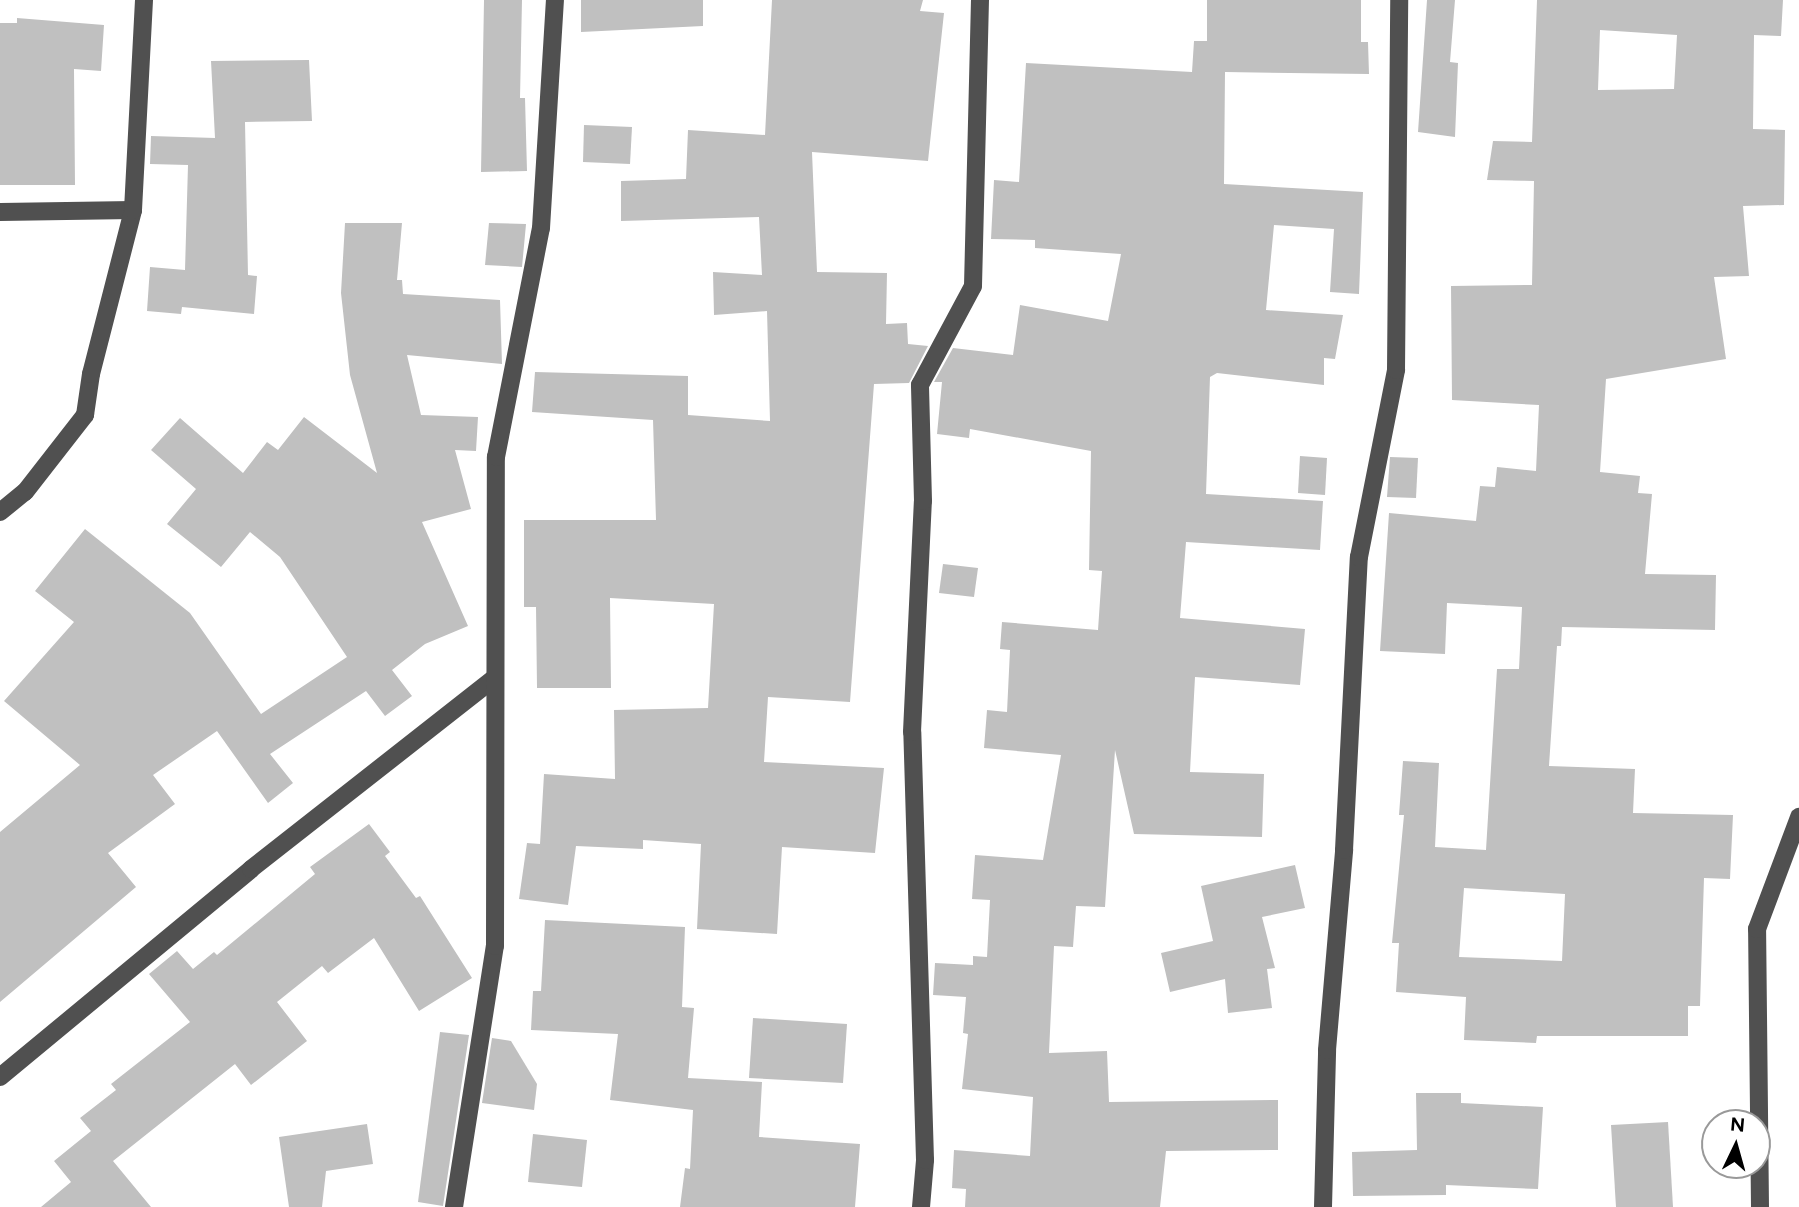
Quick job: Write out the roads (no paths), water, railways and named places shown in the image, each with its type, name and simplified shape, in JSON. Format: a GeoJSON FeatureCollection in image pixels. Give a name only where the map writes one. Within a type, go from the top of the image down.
{"type":"FeatureCollection","features":[{"type":"Feature","properties":{"kind":"street"},"geometry":{"type":"LineString","coordinates":[[0,512],[25,492],[85,415],[91,374],[133,210],[144,0]]}},
{"type":"Feature","properties":{"kind":"street"},"geometry":{"type":"LineString","coordinates":[[454,1207],[495,946],[493,679],[496,457],[541,228],[555,0]]}},
{"type":"Feature","properties":{"kind":"street"},"geometry":{"type":"LineString","coordinates":[[921,1207],[925,1160],[912,732],[923,501],[920,385],[973,286],[980,0]]}},
{"type":"Feature","properties":{"kind":"street"},"geometry":{"type":"LineString","coordinates":[[1323,1207],[1327,1050],[1344,850],[1359,557],[1396,370],[1399,0]]}},
{"type":"Feature","properties":{"kind":"street"},"geometry":{"type":"LineString","coordinates":[[0,212],[133,210]]}},
{"type":"Feature","properties":{"kind":"street"},"geometry":{"type":"LineString","coordinates":[[0,1077],[251,869],[493,679]]}},
{"type":"Feature","properties":{"kind":"street"},"geometry":{"type":"LineString","coordinates":[[1760,1207],[1756,929],[1799,817]]}}]}
